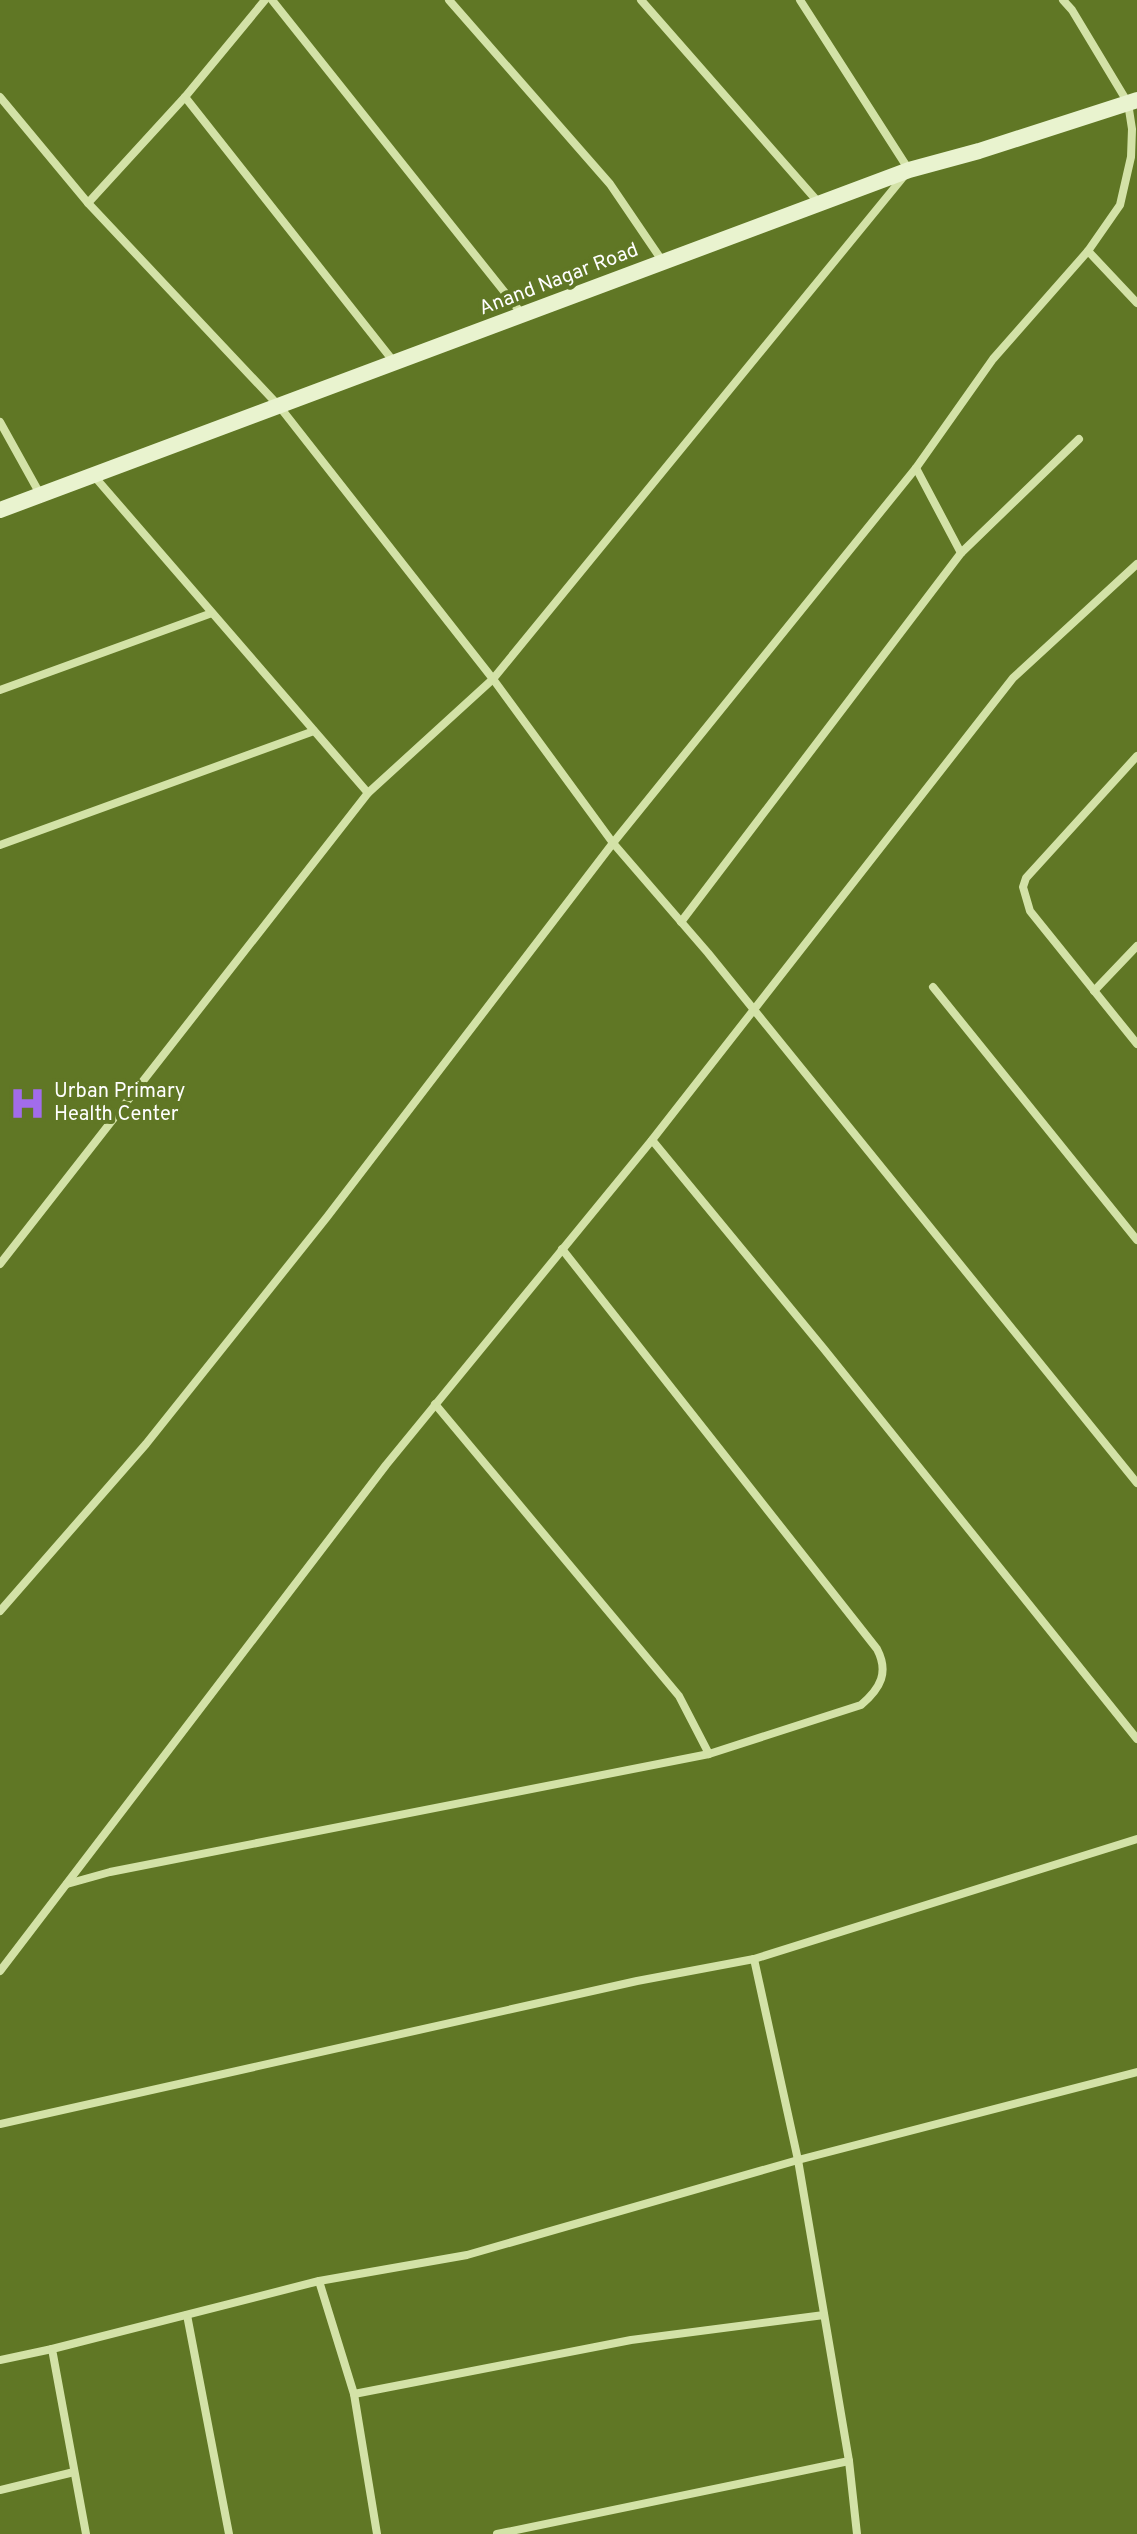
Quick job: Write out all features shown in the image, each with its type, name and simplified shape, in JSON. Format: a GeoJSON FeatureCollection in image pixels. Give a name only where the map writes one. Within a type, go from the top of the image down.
{"type":"FeatureCollection","features":[{"type":"Feature","properties":{"kind":"street"},"geometry":{"type":"LineString","coordinates":[[88,203],[185,97],[265,0]]}},
{"type":"Feature","properties":{"kind":"street"},"geometry":{"type":"LineString","coordinates":[[272,0],[523,314]]}},
{"type":"Feature","properties":{"kind":"street"},"geometry":{"type":"LineString","coordinates":[[449,0],[610,184],[663,262]]}},
{"type":"Feature","properties":{"kind":"street"},"geometry":{"type":"LineString","coordinates":[[641,0],[820,204]]}},
{"type":"Feature","properties":{"kind":"street"},"geometry":{"type":"LineString","coordinates":[[0,1264],[368,793],[493,679],[909,170],[800,0]]}},
{"type":"Feature","properties":{"kind":"street"},"geometry":{"type":"LineString","coordinates":[[0,1611],[175,1409],[327,1217],[613,843],[916,468],[993,359],[1088,251],[1120,205],[1131,157],[1132,102],[1063,0]]}},
{"type":"Feature","properties":{"kind":"street"},"geometry":{"type":"LineString","coordinates":[[0,97],[88,203],[279,406],[493,679],[613,843],[681,922],[1137,1483]]}},
{"type":"Feature","properties":{"kind":"street"},"geometry":{"type":"LineString","coordinates":[[185,97],[394,363]]}},
{"type":"Feature","properties":{"kind":"street","name":"Anand Nagar Road"},"geometry":{"type":"LineString","coordinates":[[0,510],[909,170],[1132,102]]}},
{"type":"Feature","properties":{"kind":"street"},"geometry":{"type":"LineString","coordinates":[[1088,251],[1137,303]]}},
{"type":"Feature","properties":{"kind":"street"},"geometry":{"type":"LineString","coordinates":[[0,422],[40,494]]}},
{"type":"Feature","properties":{"kind":"street"},"geometry":{"type":"LineString","coordinates":[[681,922],[961,553],[1079,439]]}},
{"type":"Feature","properties":{"kind":"street"},"geometry":{"type":"LineString","coordinates":[[916,468],[961,553]]}},
{"type":"Feature","properties":{"kind":"street"},"geometry":{"type":"LineString","coordinates":[[93,476],[368,793]]}},
{"type":"Feature","properties":{"kind":"street"},"geometry":{"type":"LineString","coordinates":[[0,1971],[435,1404],[652,1140],[1013,678],[1137,564]]}},
{"type":"Feature","properties":{"kind":"street"},"geometry":{"type":"LineString","coordinates":[[0,690],[212,613]]}},
{"type":"Feature","properties":{"kind":"street"},"geometry":{"type":"LineString","coordinates":[[0,845],[314,731]]}},
{"type":"Feature","properties":{"kind":"street"},"geometry":{"type":"LineString","coordinates":[[1137,756],[1026,878],[1023,887],[1030,911],[1137,1044]]}},
{"type":"Feature","properties":{"kind":"street"},"geometry":{"type":"LineString","coordinates":[[1094,991],[1137,946]]}},
{"type":"Feature","properties":{"kind":"street"},"geometry":{"type":"LineString","coordinates":[[933,987],[1137,1240]]}},
{"type":"Feature","properties":{"kind":"street"},"geometry":{"type":"LineString","coordinates":[[652,1140],[1137,1739]]}},
{"type":"Feature","properties":{"kind":"street"},"geometry":{"type":"LineString","coordinates":[[66,1884],[110,1872],[709,1754],[861,1705],[869,1698],[884,1673],[877,1649],[562,1249]]}},
{"type":"Feature","properties":{"kind":"street"},"geometry":{"type":"LineString","coordinates":[[435,1404],[679,1696],[709,1754]]}},
{"type":"Feature","properties":{"kind":"street"},"geometry":{"type":"LineString","coordinates":[[0,2124],[637,1981],[754,1959],[1137,1839]]}},
{"type":"Feature","properties":{"kind":"street"},"geometry":{"type":"LineString","coordinates":[[754,1959],[798,2160],[849,2461],[857,2534]]}},
{"type":"Feature","properties":{"kind":"street"},"geometry":{"type":"LineString","coordinates":[[0,2360],[319,2281],[467,2255],[798,2160],[1137,2072]]}},
{"type":"Feature","properties":{"kind":"street"},"geometry":{"type":"LineString","coordinates":[[319,2281],[354,2394],[377,2534]]}},
{"type":"Feature","properties":{"kind":"street"},"geometry":{"type":"LineString","coordinates":[[187,2315],[229,2534]]}},
{"type":"Feature","properties":{"kind":"street"},"geometry":{"type":"LineString","coordinates":[[354,2394],[631,2340],[824,2315]]}},
{"type":"Feature","properties":{"kind":"street"},"geometry":{"type":"LineString","coordinates":[[52,2349],[86,2534]]}},
{"type":"Feature","properties":{"kind":"street"},"geometry":{"type":"LineString","coordinates":[[497,2534],[849,2461]]}},
{"type":"Feature","properties":{"kind":"street"},"geometry":{"type":"LineString","coordinates":[[0,2490],[74,2472]]}},
{"type":"Feature","properties":{"kind":"place","name":"Urban Primary Health Center"},"geometry":{"type":"Point","coordinates":[28,1103]}}]}
